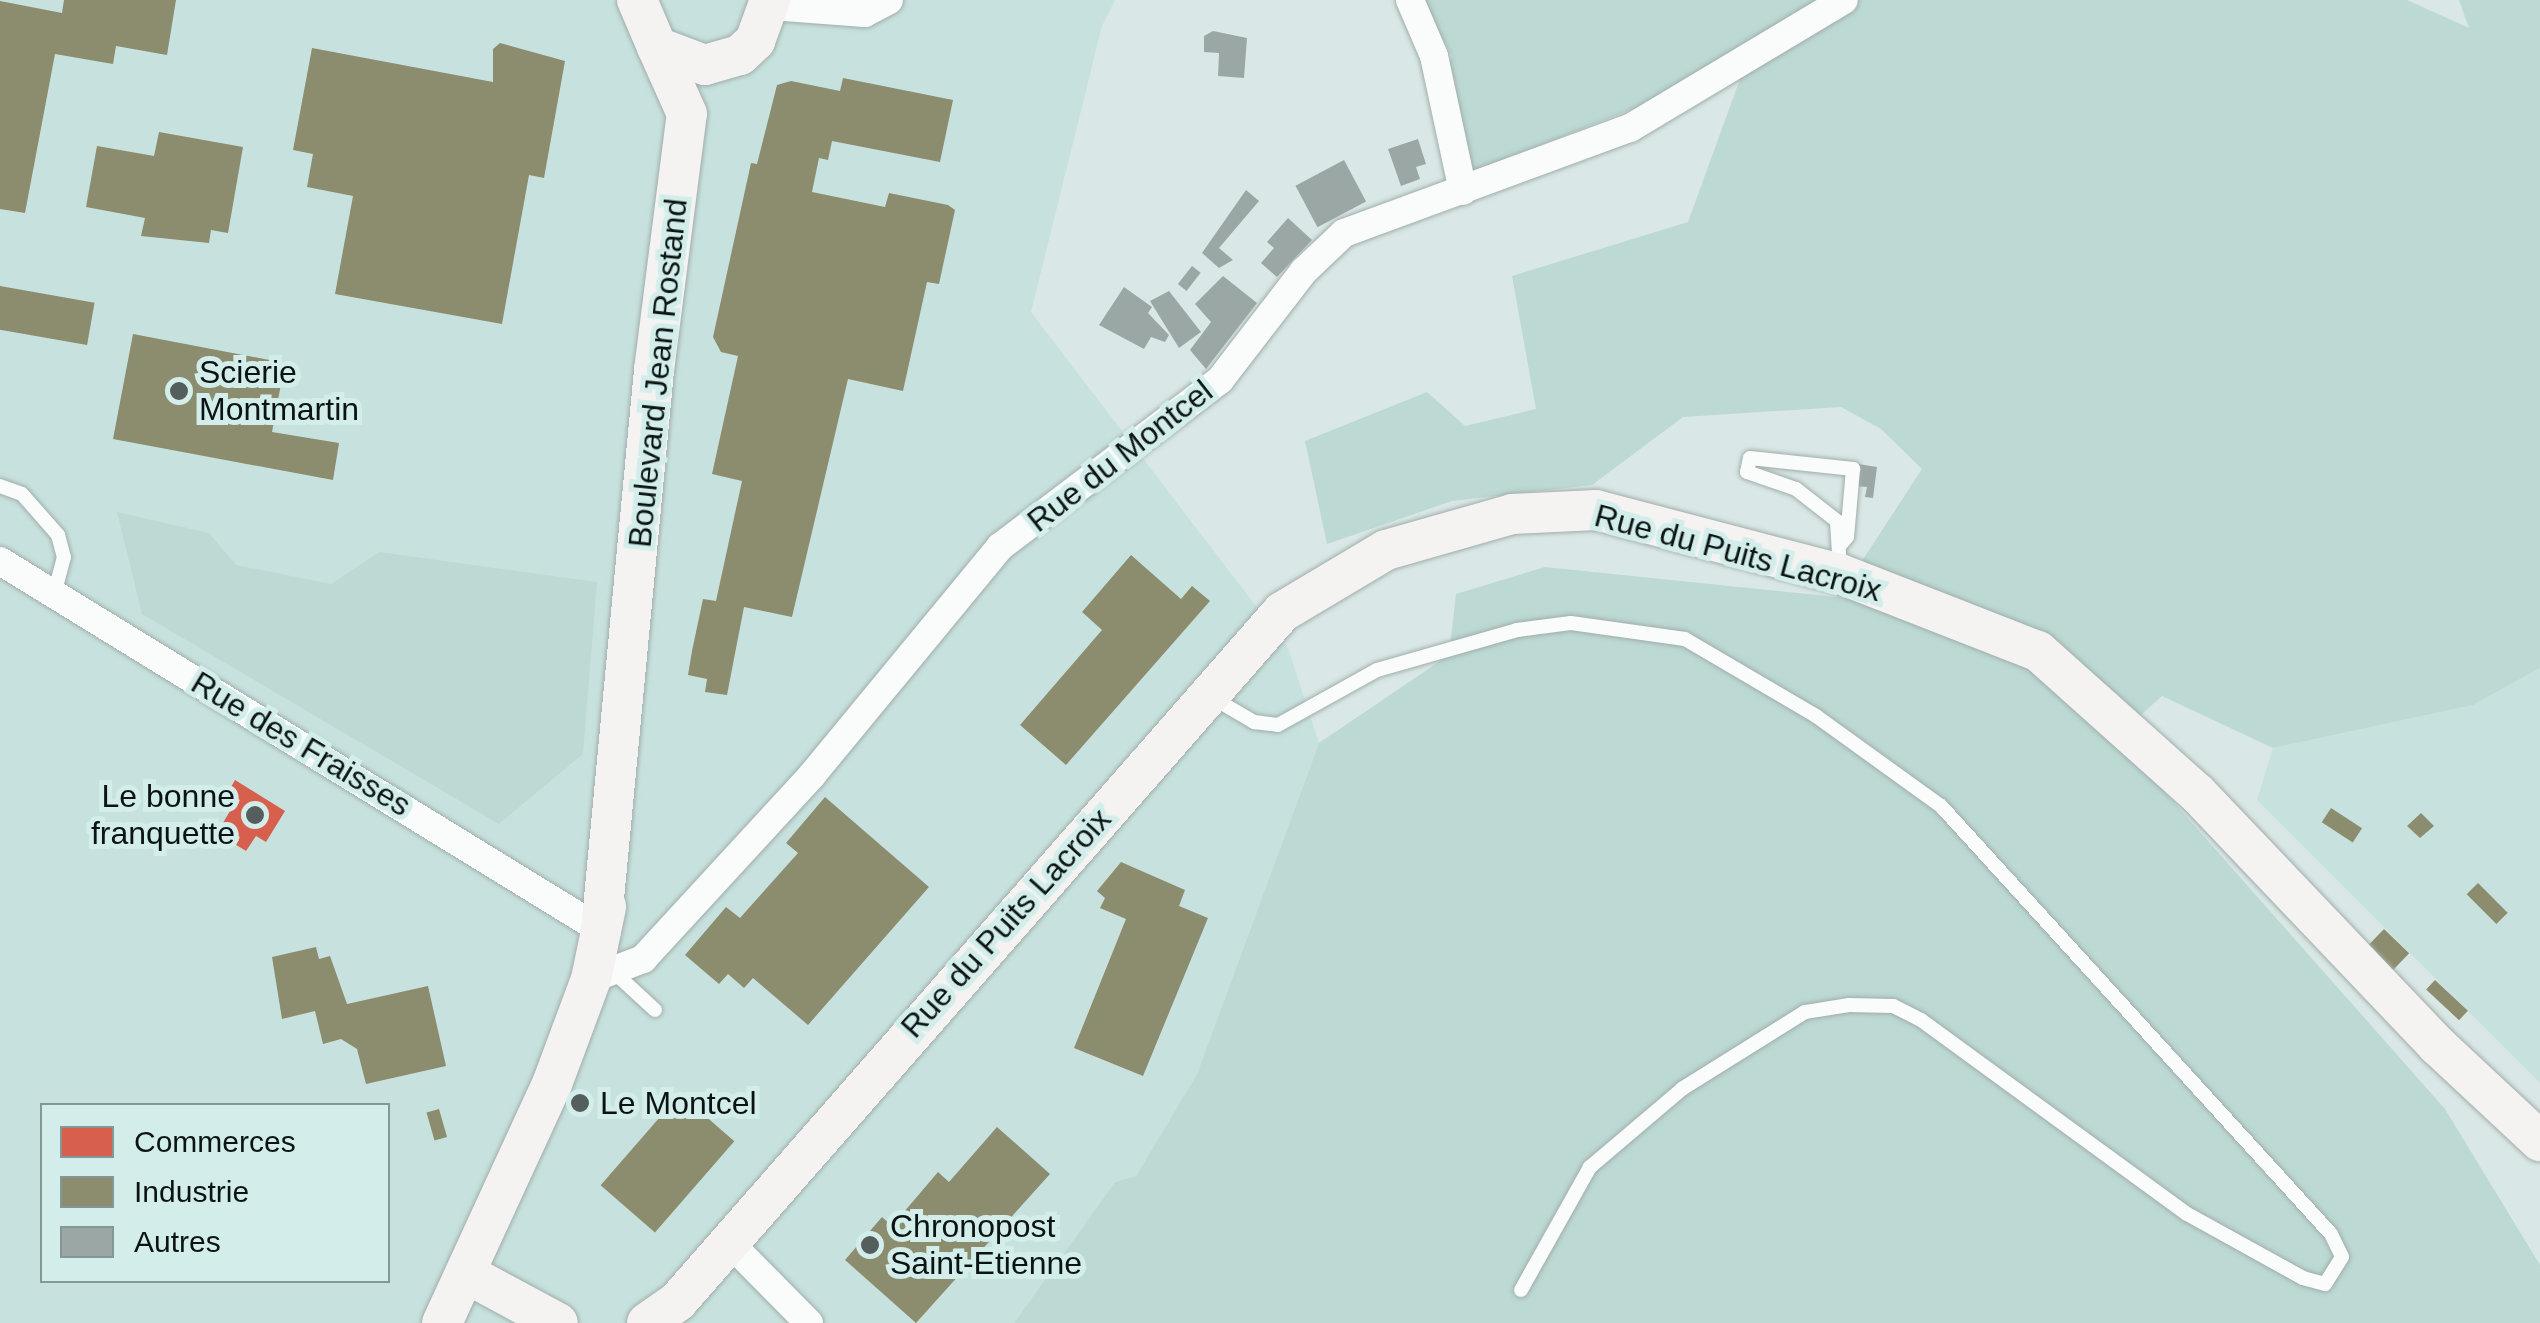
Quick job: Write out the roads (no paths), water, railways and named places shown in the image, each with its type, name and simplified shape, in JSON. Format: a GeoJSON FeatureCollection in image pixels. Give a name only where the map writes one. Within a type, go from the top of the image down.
{"type":"FeatureCollection","features":[{"type":"Feature","properties":{"kind":"street"},"geometry":{"type":"LineString","coordinates":[[637,0],[687,114]]}},
{"type":"Feature","properties":{"kind":"street"},"geometry":{"type":"LineString","coordinates":[[687,114],[722,62],[755,42],[770,3],[865,13],[888,0]]}},
{"type":"Feature","properties":{"kind":"street"},"geometry":{"type":"LineString","coordinates":[[1410,0],[1434,56],[1463,191]]}},
{"type":"Feature","properties":{"kind":"street","name":"Rue du Montcel"},"geometry":{"type":"LineString","coordinates":[[603,977],[643,960],[812,776],[1000,547],[1220,380],[1304,271],[1344,232],[1630,128],[1844,0]]}},
{"type":"Feature","properties":{"kind":"street"},"geometry":{"type":"LineString","coordinates":[[657,47],[688,63],[722,62]]}},
{"type":"Feature","properties":{"kind":"street","name":"Boulevard Jean Rostand"},"geometry":{"type":"LineString","coordinates":[[442,1323],[603,977],[601,930],[654,370],[687,114]]}},
{"type":"Feature","properties":{"kind":"street","name":"Rue du Puits Lacroix"},"geometry":{"type":"LineString","coordinates":[[647,1323],[678,1301],[1282,612],[1386,550],[1512,514],[1596,510],[1840,559],[2038,652],[2197,793],[2437,1045],[2540,1141]]}},
{"type":"Feature","properties":{"kind":"street","name":"Rue des Fraisses"},"geometry":{"type":"LineString","coordinates":[[0,561],[601,930]]}},
{"type":"Feature","properties":{"kind":"street"},"geometry":{"type":"LineString","coordinates":[[729,1242],[809,1323]]}},
{"type":"Feature","properties":{"kind":"street"},"geometry":{"type":"LineString","coordinates":[[467,1274],[558,1323]]}},
{"type":"Feature","properties":{"kind":"lane"},"geometry":{"type":"LineString","coordinates":[[1750,458],[1853,469],[1847,537],[1840,559],[1837,521],[1796,489],[1747,472],[1750,458]]}},
{"type":"Feature","properties":{"kind":"lane"},"geometry":{"type":"LineString","coordinates":[[0,486],[22,494],[58,535],[64,557],[54,594]]}},
{"type":"Feature","properties":{"kind":"lane"},"geometry":{"type":"LineString","coordinates":[[1208,695],[1254,722],[1278,724],[1378,670],[1517,630],[1571,624],[1684,639],[1816,716],[1941,806],[2332,1234],[2342,1257],[2326,1284],[2303,1278],[2187,1214],[1921,1020],[1892,1006],[1848,1005],[1806,1012],[1682,1089],[1590,1167],[1521,1290]]}},
{"type":"Feature","properties":{"kind":"lane"},"geometry":{"type":"LineString","coordinates":[[603,977],[655,1010]]}},
{"type":"Feature","properties":{"kind":"place","name":"Scierie Montmartin"},"geometry":{"type":"Point","coordinates":[179,391]}},
{"type":"Feature","properties":{"kind":"place","name":"Le bonne franquette"},"geometry":{"type":"Point","coordinates":[255,815]}},
{"type":"Feature","properties":{"kind":"place","name":"Le Montcel"},"geometry":{"type":"Point","coordinates":[580,1103]}},
{"type":"Feature","properties":{"kind":"place","name":"Chronopost Saint-Etienne"},"geometry":{"type":"Point","coordinates":[870,1245]}}]}
